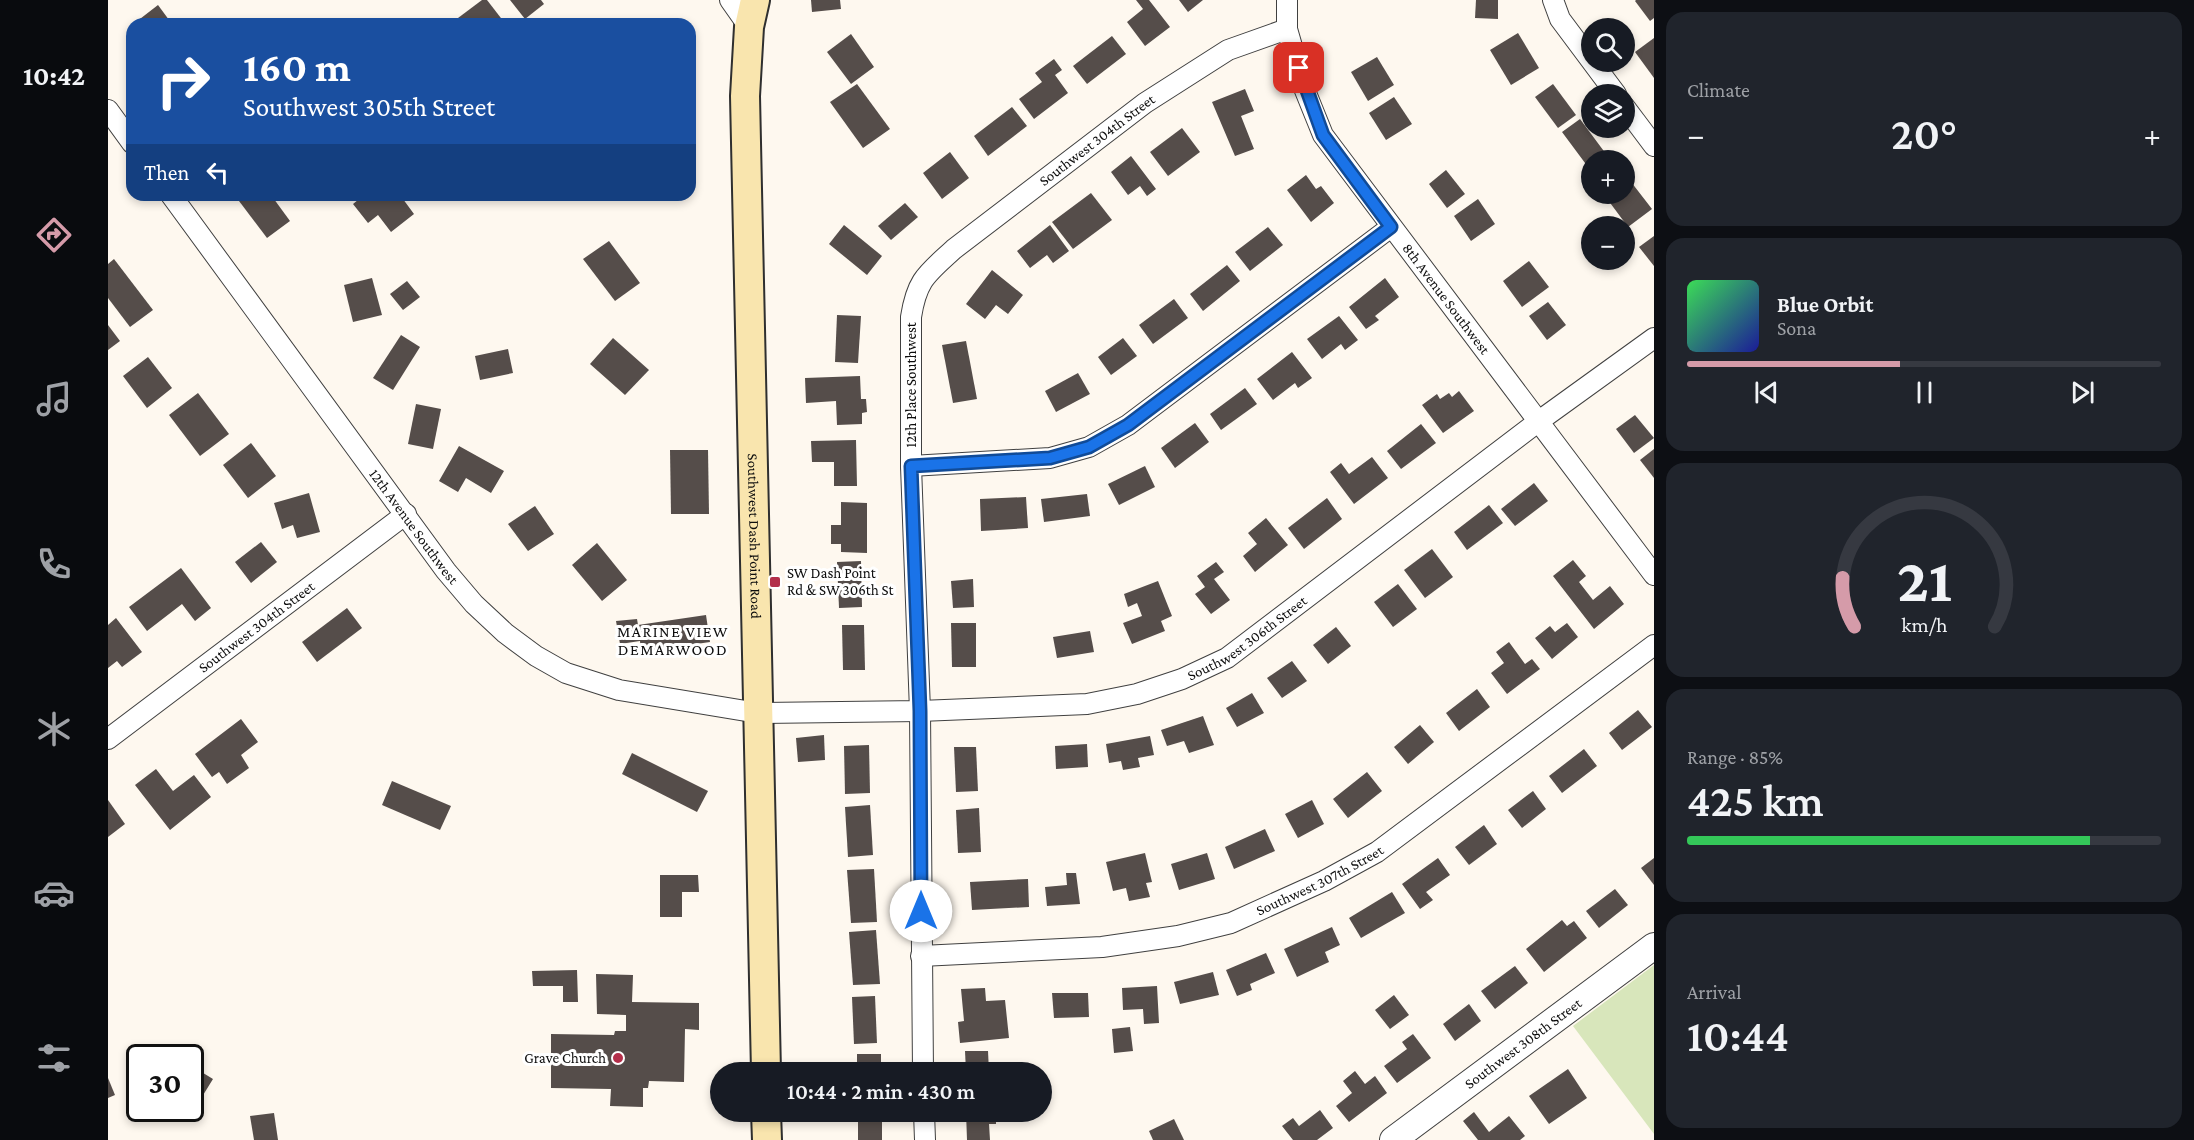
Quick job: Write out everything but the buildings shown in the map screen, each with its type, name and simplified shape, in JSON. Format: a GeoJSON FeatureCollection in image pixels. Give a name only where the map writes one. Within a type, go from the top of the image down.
{"type":"FeatureCollection","features":[{"type":"Feature","properties":{"kind":"main road","name":"Southwest Dash Point Road"},"geometry":{"type":"LineString","coordinates":[[752,13],[746,108],[765,1062]]}},
{"type":"Feature","properties":{"kind":"main road"},"geometry":{"type":"LineString","coordinates":[[766,1122],[767,1140]]}},
{"type":"Feature","properties":{"kind":"street"},"geometry":{"type":"LineString","coordinates":[[730,0],[752,13]]}},
{"type":"Feature","properties":{"kind":"street","name":"8th Avenue Southwest"},"geometry":{"type":"LineString","coordinates":[[1287,0],[1287,29],[1304,88],[1323,135],[1654,575]]}},
{"type":"Feature","properties":{"kind":"street"},"geometry":{"type":"LineString","coordinates":[[1553,0],[1560,19],[1609,84]]}},
{"type":"Feature","properties":{"kind":"street","name":"Southwest 304th Street"},"geometry":{"type":"LineString","coordinates":[[924,277],[954,249],[1145,103],[1228,50],[1287,29]]}},
{"type":"Feature","properties":{"kind":"street"},"geometry":{"type":"LineString","coordinates":[[108,110],[126,135]]}},
{"type":"Feature","properties":{"kind":"street"},"geometry":{"type":"LineString","coordinates":[[1635,121],[1654,146]]}},
{"type":"Feature","properties":{"kind":"street","name":"12th Avenue Southwest"},"geometry":{"type":"LineString","coordinates":[[175,201],[446,571],[474,604],[505,633],[549,664],[576,676],[619,690],[758,713]]}},
{"type":"Feature","properties":{"kind":"street"},"geometry":{"type":"LineString","coordinates":[[911,466],[1050,458],[1089,447],[1128,425],[1391,227]]}},
{"type":"Feature","properties":{"kind":"street","name":"12th Place Southwest"},"geometry":{"type":"LineString","coordinates":[[923,1062],[920,711],[911,466],[911,317],[915,295],[924,277]]}},
{"type":"Feature","properties":{"kind":"street","name":"Southwest 306th Street"},"geometry":{"type":"LineString","coordinates":[[758,713],[920,711],[1087,704],[1137,694],[1182,680],[1227,658],[1539,421],[1654,338]]}},
{"type":"Feature","properties":{"kind":"street","name":"Southwest 304th Street"},"geometry":{"type":"LineString","coordinates":[[108,739],[406,514]]}},
{"type":"Feature","properties":{"kind":"street","name":"Southwest 307th Street"},"geometry":{"type":"LineString","coordinates":[[921,956],[1102,947],[1178,936],[1232,923],[1324,881],[1377,852],[1654,645]]}},
{"type":"Feature","properties":{"kind":"street","name":"Southwest 308th Street"},"geometry":{"type":"LineString","coordinates":[[1393,1140],[1654,946]]}},
{"type":"Feature","properties":{"kind":"street"},"geometry":{"type":"LineString","coordinates":[[924,1122],[925,1140]]}},
{"type":"Feature","properties":{"kind":"green space"},"geometry":{"type":"Polygon","coordinates":[[[1654,965],[1654,1134],[1573,1026],[1654,965]]]}},
{"type":"Feature","properties":{"kind":"place","name":"SW Dash Point Rd & SW 306th St"},"geometry":{"type":"Point","coordinates":[775,582]}},
{"type":"Feature","properties":{"kind":"place","name":"Grave Church"},"geometry":{"type":"Point","coordinates":[618,1058]}},
{"type":"Feature","properties":{"kind":"district","name":"MARINE VIEW DEMARWOOD"},"geometry":{"type":"Point","coordinates":[673,640]}},
{"type":"Feature","properties":{"kind":"route"},"geometry":{"type":"LineString","coordinates":[[921,911],[920,711],[911,466],[1050,458],[1089,447],[1128,425],[1391,227],[1323,135],[1304,88],[1299,68]]}}]}
